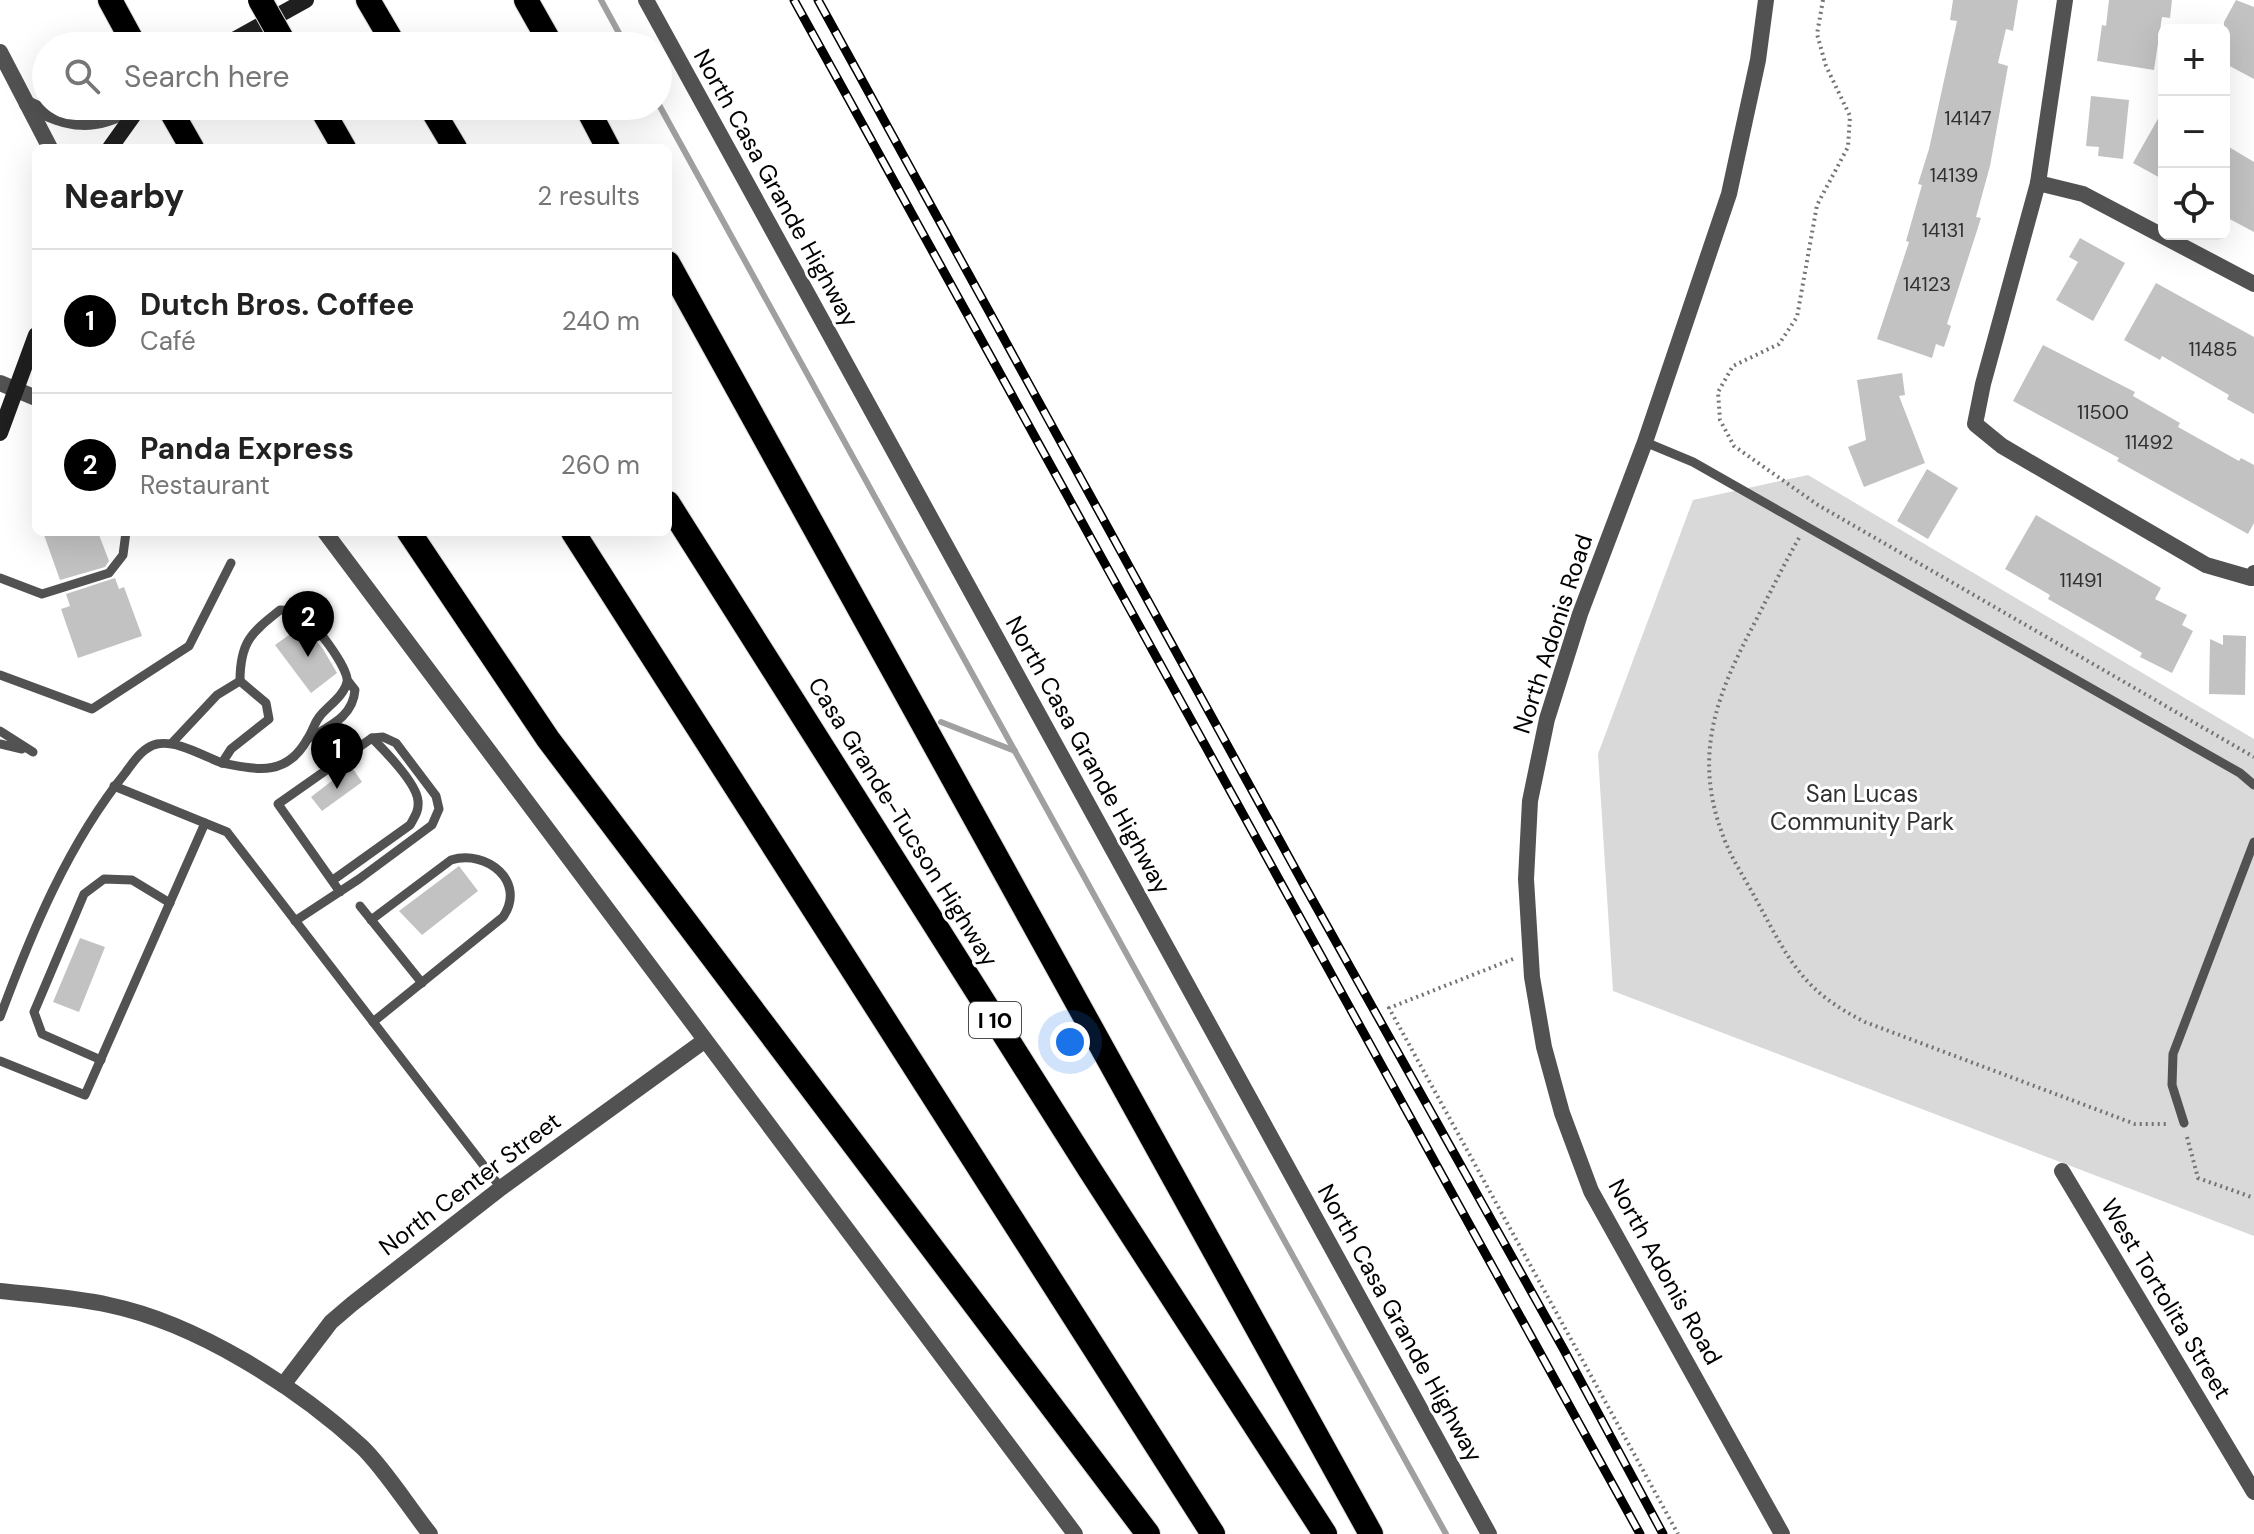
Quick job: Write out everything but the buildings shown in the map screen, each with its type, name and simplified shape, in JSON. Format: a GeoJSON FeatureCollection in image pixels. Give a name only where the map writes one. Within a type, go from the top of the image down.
{"type":"FeatureCollection","features":[{"type":"Feature","properties":{"kind":"highway"},"geometry":{"type":"LineString","coordinates":[[110,0],[127,32]]}},
{"type":"Feature","properties":{"kind":"highway"},"geometry":{"type":"LineString","coordinates":[[260,0],[278,32]]}},
{"type":"Feature","properties":{"kind":"highway"},"geometry":{"type":"LineString","coordinates":[[368,0],[387,32]]}},
{"type":"Feature","properties":{"kind":"highway"},"geometry":{"type":"LineString","coordinates":[[526,0],[544,32]]}},
{"type":"Feature","properties":{"kind":"highway"},"geometry":{"type":"LineString","coordinates":[[176,120],[190,144]]}},
{"type":"Feature","properties":{"kind":"highway"},"geometry":{"type":"LineString","coordinates":[[328,120],[342,144]]}},
{"type":"Feature","properties":{"kind":"highway"},"geometry":{"type":"LineString","coordinates":[[438,120],[453,144]]}},
{"type":"Feature","properties":{"kind":"highway"},"geometry":{"type":"LineString","coordinates":[[593,120],[606,144]]}},
{"type":"Feature","properties":{"kind":"highway"},"geometry":{"type":"LineString","coordinates":[[672,270],[1371,1534]]}},
{"type":"Feature","properties":{"kind":"highway","name":"Casa Grande-Tucson Highway"},"geometry":{"type":"LineString","coordinates":[[672,509],[1081,1157],[1325,1534]]}},
{"type":"Feature","properties":{"kind":"highway"},"geometry":{"type":"LineString","coordinates":[[412,536],[548,739],[1148,1534]]}},
{"type":"Feature","properties":{"kind":"highway"},"geometry":{"type":"LineString","coordinates":[[576,536],[1213,1534]]}},
{"type":"Feature","properties":{"kind":"main road"},"geometry":{"type":"LineString","coordinates":[[248,32],[306,0]]}},
{"type":"Feature","properties":{"kind":"main road"},"geometry":{"type":"LineString","coordinates":[[113,144],[129,120]]}},
{"type":"Feature","properties":{"kind":"main road"},"geometry":{"type":"LineString","coordinates":[[0,433],[32,346]]}},
{"type":"Feature","properties":{"kind":"street","name":"North Casa Grande Highway"},"geometry":{"type":"LineString","coordinates":[[648,0],[663,32]]}},
{"type":"Feature","properties":{"kind":"street","name":"North Adonis Road"},"geometry":{"type":"LineString","coordinates":[[1766,0],[1758,60],[1729,194],[1645,442],[1580,614],[1547,719],[1530,801],[1526,879],[1531,952],[1544,1047],[1562,1113],[1591,1191],[1782,1534]]}},
{"type":"Feature","properties":{"kind":"street"},"geometry":{"type":"LineString","coordinates":[[2065,0],[2038,183],[1975,424],[2002,446],[2206,565],[2252,576]]}},
{"type":"Feature","properties":{"kind":"street","name":"North Casa Grande Highway"},"geometry":{"type":"LineString","coordinates":[[672,49],[1489,1534]]}},
{"type":"Feature","properties":{"kind":"street"},"geometry":{"type":"LineString","coordinates":[[0,52],[32,114]]}},
{"type":"Feature","properties":{"kind":"street"},"geometry":{"type":"LineString","coordinates":[[27,104],[32,106]]}},
{"type":"Feature","properties":{"kind":"street"},"geometry":{"type":"LineString","coordinates":[[35,120],[48,144]]}},
{"type":"Feature","properties":{"kind":"street"},"geometry":{"type":"LineString","coordinates":[[64,120],[86,123],[103,120]]}},
{"type":"Feature","properties":{"kind":"street"},"geometry":{"type":"LineString","coordinates":[[2038,183],[2083,194],[2254,284]]}},
{"type":"Feature","properties":{"kind":"street"},"geometry":{"type":"LineString","coordinates":[[0,383],[32,396]]}},
{"type":"Feature","properties":{"kind":"street"},"geometry":{"type":"LineString","coordinates":[[328,536],[1075,1534]]}},
{"type":"Feature","properties":{"kind":"street","name":"North Center Street"},"geometry":{"type":"LineString","coordinates":[[283,1385],[331,1322],[501,1188],[704,1041]]}},
{"type":"Feature","properties":{"kind":"street","name":"West Tortolita Street"},"geometry":{"type":"LineString","coordinates":[[2062,1171],[2254,1492]]}},
{"type":"Feature","properties":{"kind":"street"},"geometry":{"type":"LineString","coordinates":[[0,1291],[112,1305],[230,1352],[283,1385],[364,1449],[430,1534]]}},
{"type":"Feature","properties":{"kind":"lane"},"geometry":{"type":"LineString","coordinates":[[1645,442],[1693,462],[1806,525],[2240,773],[2254,785]]}},
{"type":"Feature","properties":{"kind":"lane"},"geometry":{"type":"LineString","coordinates":[[0,578],[42,594],[109,573],[123,555],[125,536]]}},
{"type":"Feature","properties":{"kind":"lane"},"geometry":{"type":"LineString","coordinates":[[0,675],[92,709],[189,646],[231,563]]}},
{"type":"Feature","properties":{"kind":"lane"},"geometry":{"type":"LineString","coordinates":[[240,681],[243,648],[259,627],[280,610],[297,611],[308,619],[345,669],[348,681],[355,690],[354,702],[348,713],[308,739]]}},
{"type":"Feature","properties":{"kind":"lane"},"geometry":{"type":"LineString","coordinates":[[171,744],[217,695],[240,681]]}},
{"type":"Feature","properties":{"kind":"lane"},"geometry":{"type":"LineString","coordinates":[[222,763],[231,749],[269,719],[266,703],[240,681]]}},
{"type":"Feature","properties":{"kind":"lane"},"geometry":{"type":"LineString","coordinates":[[0,1017],[36,925],[64,866],[114,786],[145,749],[157,744],[171,744],[222,763],[259,770],[281,766],[297,755],[315,722],[343,693],[348,681]]}},
{"type":"Feature","properties":{"kind":"lane"},"geometry":{"type":"LineString","coordinates":[[0,731],[33,752],[0,744]]}},
{"type":"Feature","properties":{"kind":"lane"},"geometry":{"type":"LineString","coordinates":[[295,921],[340,892],[432,825],[439,809],[436,796],[396,743],[383,737],[372,738],[278,804],[340,892]]}},
{"type":"Feature","properties":{"kind":"lane"},"geometry":{"type":"LineString","coordinates":[[333,880],[410,825],[418,811],[419,796],[372,738]]}},
{"type":"Feature","properties":{"kind":"lane"},"geometry":{"type":"LineString","coordinates":[[114,786],[227,832],[501,1188]]}},
{"type":"Feature","properties":{"kind":"lane"},"geometry":{"type":"LineString","coordinates":[[0,1061],[85,1095],[205,823]]}},
{"type":"Feature","properties":{"kind":"lane"},"geometry":{"type":"LineString","coordinates":[[2184,1123],[2172,1085],[2173,1054],[2254,842]]}},
{"type":"Feature","properties":{"kind":"lane"},"geometry":{"type":"LineString","coordinates":[[371,920],[451,860],[466,855],[492,864],[509,886],[512,899],[503,917],[373,1022]]}},
{"type":"Feature","properties":{"kind":"lane"},"geometry":{"type":"LineString","coordinates":[[101,1060],[42,1034],[34,1012],[84,894],[104,879],[132,880],[170,903]]}},
{"type":"Feature","properties":{"kind":"lane"},"geometry":{"type":"LineString","coordinates":[[360,906],[422,983]]}},
{"type":"Feature","properties":{"kind":"path"},"geometry":{"type":"LineString","coordinates":[[1823,0],[1817,34],[1826,66],[1850,116],[1848,147],[1817,205],[1797,317],[1779,344],[1733,366],[1718,392],[1720,420],[1734,446],[1818,505],[2254,757]]}},
{"type":"Feature","properties":{"kind":"path"},"geometry":{"type":"LineString","coordinates":[[1818,505],[1726,677],[1711,726],[1709,752],[1709,780],[1722,835],[1800,974],[1834,1007],[1865,1022],[2135,1124],[2184,1123],[2198,1178],[2254,1198]]}},
{"type":"Feature","properties":{"kind":"path"},"geometry":{"type":"LineString","coordinates":[[1531,952],[1389,1008],[1678,1534]]}},
{"type":"Feature","properties":{"kind":"green space","name":"San Lucas Community Park"},"geometry":{"type":"Polygon","coordinates":[[[1808,475],[2254,739],[2254,1236],[1613,991],[1598,754],[1693,500],[1808,475]]]}},
{"type":"Feature","properties":{"kind":"waterway"},"geometry":{"type":"LineString","coordinates":[[601,0],[618,32]]}},
{"type":"Feature","properties":{"kind":"waterway"},"geometry":{"type":"LineString","coordinates":[[667,120],[1446,1534]]}},
{"type":"Feature","properties":{"kind":"waterway"},"geometry":{"type":"LineString","coordinates":[[941,722],[1015,751]]}},
{"type":"Feature","properties":{"kind":"railway"},"geometry":{"type":"LineString","coordinates":[[794,0],[1640,1534]]}},
{"type":"Feature","properties":{"kind":"railway"},"geometry":{"type":"LineString","coordinates":[[818,0],[1663,1534]]}},
{"type":"Feature","properties":{"kind":"place","name":"Panda Express"},"geometry":{"type":"Point","coordinates":[308,657]}},
{"type":"Feature","properties":{"kind":"place","name":"Dutch Bros. Coffee"},"geometry":{"type":"Point","coordinates":[337,789]}}]}
